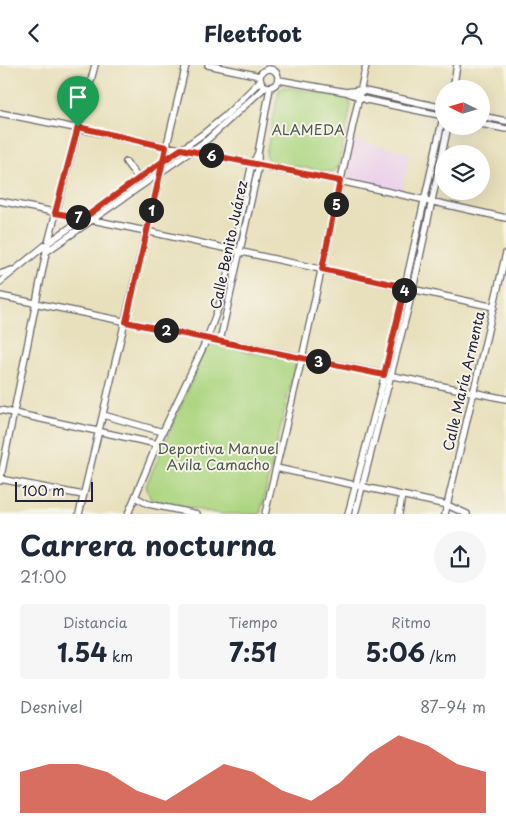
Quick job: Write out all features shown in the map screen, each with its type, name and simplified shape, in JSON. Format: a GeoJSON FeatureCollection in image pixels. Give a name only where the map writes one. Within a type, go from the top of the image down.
{"type":"FeatureCollection","features":[{"type":"Feature","properties":{"kind":"street"},"geometry":{"type":"LineString","coordinates":[[83,495],[0,480],[48,243],[95,65]]}},
{"type":"Feature","properties":{"kind":"street"},"geometry":{"type":"LineString","coordinates":[[79,514],[186,65]]}},
{"type":"Feature","properties":{"kind":"street"},"geometry":{"type":"LineString","coordinates":[[208,65],[260,78],[268,87]]}},
{"type":"Feature","properties":{"kind":"street"},"geometry":{"type":"LineString","coordinates":[[32,257],[46,252],[207,140],[268,87],[276,85],[280,65]]}},
{"type":"Feature","properties":{"kind":"street"},"geometry":{"type":"LineString","coordinates":[[265,514],[302,358],[366,65]]}},
{"type":"Feature","properties":{"kind":"street"},"geometry":{"type":"LineString","coordinates":[[454,80],[457,65]]}},
{"type":"Feature","properties":{"kind":"street"},"geometry":{"type":"LineString","coordinates":[[0,282],[48,243],[226,115],[268,67],[274,70],[278,77],[346,92],[358,97],[435,113]]}},
{"type":"Feature","properties":{"kind":"street","name":"Calle Benito Juárez"},"geometry":{"type":"LineString","coordinates":[[128,514],[157,444],[206,339],[223,294],[258,153],[268,87]]}},
{"type":"Feature","properties":{"kind":"street"},"geometry":{"type":"LineString","coordinates":[[346,92],[360,90],[435,106]]}},
{"type":"Feature","properties":{"kind":"street"},"geometry":{"type":"LineString","coordinates":[[0,113],[78,127],[166,147],[340,181],[506,218]]}},
{"type":"Feature","properties":{"kind":"street"},"geometry":{"type":"LineString","coordinates":[[490,118],[506,121]]}},
{"type":"Feature","properties":{"kind":"street"},"geometry":{"type":"LineString","coordinates":[[490,126],[506,129]]}},
{"type":"Feature","properties":{"kind":"street"},"geometry":{"type":"LineString","coordinates":[[348,514],[413,289],[441,135]]}},
{"type":"Feature","properties":{"kind":"street"},"geometry":{"type":"LineString","coordinates":[[388,376],[405,287],[446,135]]}},
{"type":"Feature","properties":{"kind":"street"},"geometry":{"type":"LineString","coordinates":[[126,162],[138,178]]}},
{"type":"Feature","properties":{"kind":"street","name":"Calle Benito Juárez"},"geometry":{"type":"LineString","coordinates":[[220,341],[240,252],[255,164]]}},
{"type":"Feature","properties":{"kind":"street"},"geometry":{"type":"LineString","coordinates":[[0,201],[494,307]]}},
{"type":"Feature","properties":{"kind":"street","name":"Calle María Armenta"},"geometry":{"type":"LineString","coordinates":[[445,514],[475,394],[506,253]]}},
{"type":"Feature","properties":{"kind":"street"},"geometry":{"type":"LineString","coordinates":[[0,274],[16,269]]}},
{"type":"Feature","properties":{"kind":"street"},"geometry":{"type":"LineString","coordinates":[[0,296],[506,399]]}},
{"type":"Feature","properties":{"kind":"street"},"geometry":{"type":"LineString","coordinates":[[0,410],[157,444]]}},
{"type":"Feature","properties":{"kind":"street"},"geometry":{"type":"LineString","coordinates":[[102,415],[163,432]]}},
{"type":"Feature","properties":{"kind":"street"},"geometry":{"type":"LineString","coordinates":[[276,467],[447,505],[467,514]]}},
{"type":"Feature","properties":{"kind":"street"},"geometry":{"type":"LineString","coordinates":[[355,514],[357,486]]}},
{"type":"Feature","properties":{"kind":"street"},"geometry":{"type":"LineString","coordinates":[[399,514],[402,495]]}},
{"type":"Feature","properties":{"kind":"street"},"geometry":{"type":"LineString","coordinates":[[135,497],[148,504],[196,514]]}},
{"type":"Feature","properties":{"kind":"shaded area"},"geometry":{"type":"Polygon","coordinates":[[[354,140],[410,153],[401,191],[345,179],[354,140]]]}},
{"type":"Feature","properties":{"kind":"green space","name":"ALAMEDA"},"geometry":{"type":"Polygon","coordinates":[[[284,87],[348,98],[351,105],[338,168],[332,172],[269,162],[266,155],[279,90],[284,87]]]}},
{"type":"Feature","properties":{"kind":"green space","name":"Deportiva Manuel Avila Camacho"},"geometry":{"type":"Polygon","coordinates":[[[208,343],[296,362],[260,514],[220,514],[151,500],[146,486],[208,343]]]}},
{"type":"Feature","properties":{"kind":"route"},"geometry":{"type":"LineString","coordinates":[[78,127],[55,213],[84,218],[138,178],[163,161],[181,149],[340,181],[322,269],[405,287],[384,375],[126,322],[163,161],[166,147],[78,127]]}}]}
